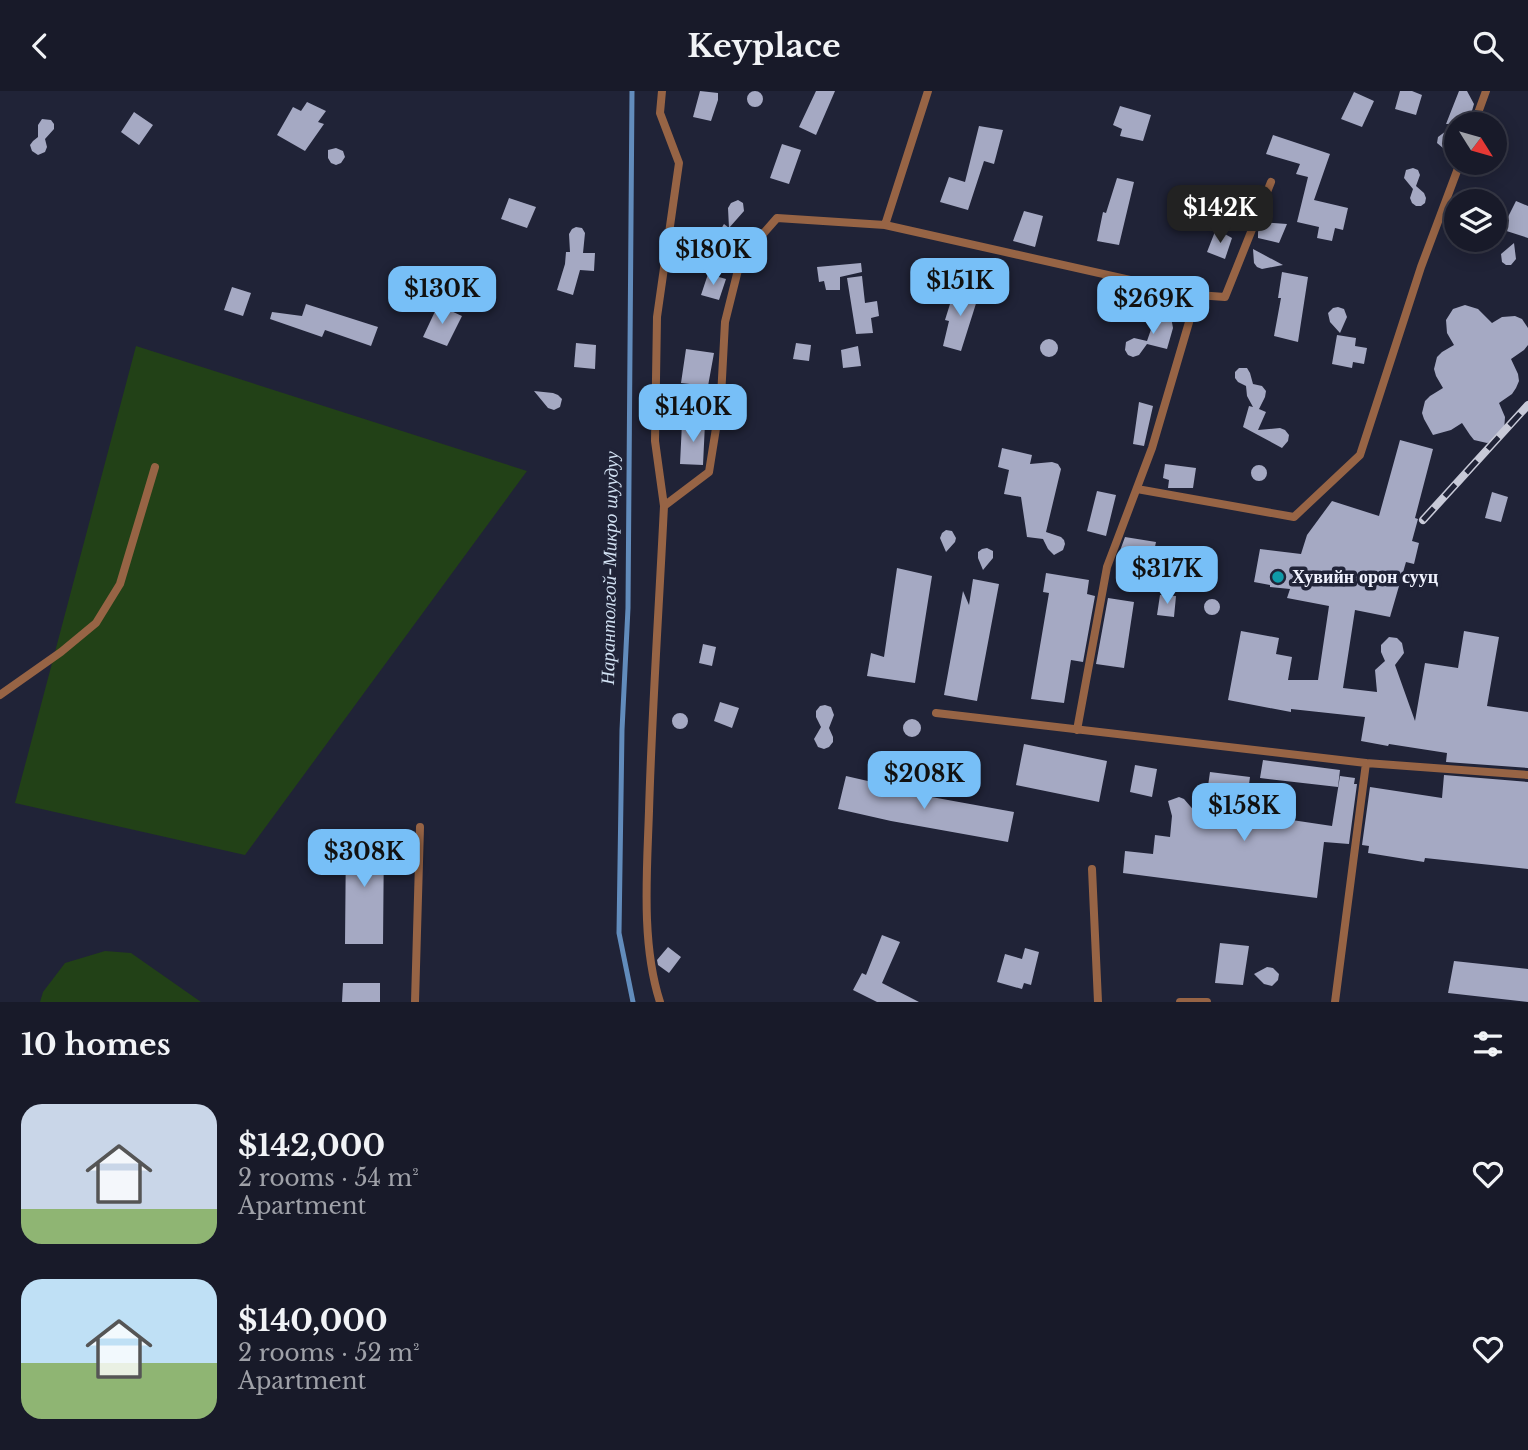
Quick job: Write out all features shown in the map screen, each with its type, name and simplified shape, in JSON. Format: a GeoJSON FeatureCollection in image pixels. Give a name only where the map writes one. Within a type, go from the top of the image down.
{"type":"FeatureCollection","features":[{"type":"Feature","properties":{"kind":"lane"},"geometry":{"type":"LineString","coordinates":[[660,1002],[655,987],[646,915],[664,506],[655,441],[657,317],[679,163],[660,113],[662,91]]}},
{"type":"Feature","properties":{"kind":"lane"},"geometry":{"type":"LineString","coordinates":[[885,225],[928,91]]}},
{"type":"Feature","properties":{"kind":"lane"},"geometry":{"type":"LineString","coordinates":[[1478,112],[1486,91]]}},
{"type":"Feature","properties":{"kind":"lane"},"geometry":{"type":"LineString","coordinates":[[1137,489],[1294,517],[1360,455],[1421,267],[1456,175]]}},
{"type":"Feature","properties":{"kind":"lane"},"geometry":{"type":"LineString","coordinates":[[664,506],[709,472],[721,397],[725,322],[739,266],[777,218],[885,225],[1197,295],[1225,297],[1271,182]]}},
{"type":"Feature","properties":{"kind":"lane"},"geometry":{"type":"LineString","coordinates":[[1077,730],[1107,567],[1152,448],[1197,295]]}},
{"type":"Feature","properties":{"kind":"lane"},"geometry":{"type":"LineString","coordinates":[[0,695],[61,652],[96,623],[120,584],[155,467]]}},
{"type":"Feature","properties":{"kind":"lane"},"geometry":{"type":"LineString","coordinates":[[936,713],[1366,764],[1528,775]]}},
{"type":"Feature","properties":{"kind":"lane"},"geometry":{"type":"LineString","coordinates":[[1335,1002],[1366,764]]}},
{"type":"Feature","properties":{"kind":"lane"},"geometry":{"type":"LineString","coordinates":[[415,1002],[420,827]]}},
{"type":"Feature","properties":{"kind":"lane"},"geometry":{"type":"LineString","coordinates":[[1092,869],[1098,1002]]}},
{"type":"Feature","properties":{"kind":"lane"},"geometry":{"type":"LineString","coordinates":[[1180,1002],[1207,1002]]}},
{"type":"Feature","properties":{"kind":"green space"},"geometry":{"type":"Polygon","coordinates":[[[136,346],[527,471],[245,855],[15,803],[136,346]]]}},
{"type":"Feature","properties":{"kind":"green space"},"geometry":{"type":"Polygon","coordinates":[[[105,951],[131,953],[201,1002],[40,1002],[43,992],[65,963],[105,951]]]}},
{"type":"Feature","properties":{"kind":"building"},"geometry":{"type":"Polygon","coordinates":[[[700,91],[718,93],[711,121],[693,117],[700,91]]]}},
{"type":"Feature","properties":{"kind":"building"},"geometry":{"type":"Polygon","coordinates":[[[752,91],[758,91],[763,99],[761,105],[752,107],[747,102],[747,96],[752,91]]]}},
{"type":"Feature","properties":{"kind":"building"},"geometry":{"type":"Polygon","coordinates":[[[816,91],[835,91],[816,135],[799,127],[816,91]]]}},
{"type":"Feature","properties":{"kind":"building"},"geometry":{"type":"Polygon","coordinates":[[[1400,91],[1412,91],[1422,95],[1416,115],[1395,109],[1400,91]]]}},
{"type":"Feature","properties":{"kind":"building"},"geometry":{"type":"Polygon","coordinates":[[[1459,91],[1467,91],[1474,104],[1472,112],[1451,112],[1459,91]]]}},
{"type":"Feature","properties":{"kind":"building"},"geometry":{"type":"Polygon","coordinates":[[[1354,92],[1374,101],[1362,127],[1341,119],[1354,92]]]}},
{"type":"Feature","properties":{"kind":"building"},"geometry":{"type":"Polygon","coordinates":[[[307,102],[326,111],[318,122],[324,124],[305,151],[277,135],[293,107],[301,111],[307,102]]]}},
{"type":"Feature","properties":{"kind":"building"},"geometry":{"type":"Polygon","coordinates":[[[1120,106],[1151,115],[1143,141],[1120,136],[1122,129],[1113,125],[1120,106]]]}},
{"type":"Feature","properties":{"kind":"building"},"geometry":{"type":"Polygon","coordinates":[[[134,112],[153,125],[139,145],[121,132],[134,112]]]}},
{"type":"Feature","properties":{"kind":"building"},"geometry":{"type":"Polygon","coordinates":[[[42,119],[51,120],[54,129],[45,139],[45,152],[38,155],[32,151],[30,145],[38,137],[38,125],[42,119]]]}},
{"type":"Feature","properties":{"kind":"building"},"geometry":{"type":"Polygon","coordinates":[[[979,126],[1003,130],[994,164],[984,161],[968,210],[940,202],[949,177],[965,182],[979,126]]]}},
{"type":"Feature","properties":{"kind":"building"},"geometry":{"type":"Polygon","coordinates":[[[1444,132],[1444,148],[1437,143],[1438,137],[1444,132]]]}},
{"type":"Feature","properties":{"kind":"building"},"geometry":{"type":"Polygon","coordinates":[[[1273,135],[1330,154],[1314,200],[1348,208],[1343,230],[1335,228],[1332,241],[1317,238],[1319,227],[1297,222],[1308,177],[1296,174],[1300,164],[1266,154],[1273,135]]]}},
{"type":"Feature","properties":{"kind":"building"},"geometry":{"type":"Polygon","coordinates":[[[782,144],[801,150],[789,184],[770,178],[782,144]]]}},
{"type":"Feature","properties":{"kind":"building"},"geometry":{"type":"Polygon","coordinates":[[[336,148],[343,151],[345,157],[336,165],[328,158],[328,150],[336,148]]]}},
{"type":"Feature","properties":{"kind":"building"},"geometry":{"type":"Polygon","coordinates":[[[1406,170],[1418,170],[1420,175],[1416,186],[1426,198],[1421,206],[1412,203],[1410,198],[1413,189],[1404,178],[1406,170]]]}},
{"type":"Feature","properties":{"kind":"building"},"geometry":{"type":"Polygon","coordinates":[[[1117,178],[1134,182],[1119,245],[1097,241],[1103,212],[1106,213],[1117,178]]]}},
{"type":"Feature","properties":{"kind":"building"},"geometry":{"type":"Polygon","coordinates":[[[509,198],[536,207],[527,228],[501,219],[509,198]]]}},
{"type":"Feature","properties":{"kind":"building"},"geometry":{"type":"Polygon","coordinates":[[[738,200],[743,203],[744,211],[729,228],[728,208],[738,200]]]}},
{"type":"Feature","properties":{"kind":"building"},"geometry":{"type":"Polygon","coordinates":[[[1516,201],[1528,206],[1528,238],[1507,231],[1508,217],[1516,201]]]}},
{"type":"Feature","properties":{"kind":"building"},"geometry":{"type":"Polygon","coordinates":[[[1024,211],[1043,216],[1035,247],[1013,241],[1024,211]]]}},
{"type":"Feature","properties":{"kind":"building"},"geometry":{"type":"Polygon","coordinates":[[[1262,222],[1287,224],[1279,243],[1258,238],[1262,222]]]}},
{"type":"Feature","properties":{"kind":"building"},"geometry":{"type":"Polygon","coordinates":[[[724,224],[749,241],[736,259],[712,244],[724,224]]]}},
{"type":"Feature","properties":{"kind":"building"},"geometry":{"type":"Polygon","coordinates":[[[576,227],[582,228],[585,233],[583,253],[595,253],[594,271],[580,270],[573,295],[557,290],[566,252],[570,252],[569,234],[576,227]]]}},
{"type":"Feature","properties":{"kind":"building"},"geometry":{"type":"Polygon","coordinates":[[[1216,229],[1232,238],[1225,259],[1207,252],[1216,229]]]}},
{"type":"Feature","properties":{"kind":"building"},"geometry":{"type":"Polygon","coordinates":[[[1514,243],[1516,259],[1511,265],[1502,262],[1501,254],[1507,252],[1514,243]]]}},
{"type":"Feature","properties":{"kind":"building"},"geometry":{"type":"Polygon","coordinates":[[[1253,249],[1283,265],[1262,269],[1257,267],[1253,249]]]}},
{"type":"Feature","properties":{"kind":"building"},"geometry":{"type":"Polygon","coordinates":[[[861,263],[862,272],[840,277],[840,290],[826,290],[824,281],[819,282],[817,267],[861,263]]]}},
{"type":"Feature","properties":{"kind":"building"},"geometry":{"type":"Polygon","coordinates":[[[1282,272],[1308,277],[1298,342],[1274,336],[1281,298],[1278,298],[1282,272]]]}},
{"type":"Feature","properties":{"kind":"building"},"geometry":{"type":"Polygon","coordinates":[[[708,274],[726,279],[719,300],[701,295],[708,274]]]}},
{"type":"Feature","properties":{"kind":"building"},"geometry":{"type":"Polygon","coordinates":[[[862,276],[865,303],[877,301],[879,316],[871,318],[873,333],[856,334],[847,278],[862,276]]]}},
{"type":"Feature","properties":{"kind":"building"},"geometry":{"type":"Polygon","coordinates":[[[232,287],[251,293],[243,316],[224,310],[232,287]]]}},
{"type":"Feature","properties":{"kind":"building"},"geometry":{"type":"Polygon","coordinates":[[[955,288],[979,294],[961,351],[943,346],[949,321],[945,320],[955,288]]]}},
{"type":"Feature","properties":{"kind":"building"},"geometry":{"type":"Polygon","coordinates":[[[306,304],[378,327],[371,346],[325,330],[322,337],[270,319],[272,312],[302,316],[306,304]]]}},
{"type":"Feature","properties":{"kind":"building"},"geometry":{"type":"Polygon","coordinates":[[[438,305],[462,316],[447,346],[423,337],[438,305]]]}},
{"type":"Feature","properties":{"kind":"building"},"geometry":{"type":"Polygon","coordinates":[[[1465,305],[1478,309],[1492,323],[1502,317],[1515,316],[1522,319],[1528,328],[1528,345],[1511,359],[1519,381],[1512,394],[1499,403],[1505,417],[1504,431],[1494,441],[1487,443],[1474,440],[1462,423],[1451,430],[1433,435],[1422,413],[1425,401],[1443,388],[1434,369],[1437,357],[1454,345],[1447,333],[1446,320],[1453,309],[1465,305]]]}},
{"type":"Feature","properties":{"kind":"building"},"geometry":{"type":"Polygon","coordinates":[[[1338,307],[1344,309],[1347,317],[1340,333],[1330,322],[1328,313],[1338,307]]]}},
{"type":"Feature","properties":{"kind":"building"},"geometry":{"type":"Polygon","coordinates":[[[1157,312],[1171,317],[1173,328],[1167,349],[1147,344],[1139,355],[1128,355],[1125,350],[1126,342],[1134,338],[1147,341],[1157,312]]]}},
{"type":"Feature","properties":{"kind":"building"},"geometry":{"type":"Polygon","coordinates":[[[1337,335],[1356,338],[1355,346],[1367,348],[1364,364],[1353,362],[1352,368],[1332,364],[1337,335]]]}},
{"type":"Feature","properties":{"kind":"building"},"geometry":{"type":"Polygon","coordinates":[[[1045,339],[1053,339],[1058,348],[1056,355],[1045,357],[1040,352],[1040,344],[1045,339]]]}},
{"type":"Feature","properties":{"kind":"building"},"geometry":{"type":"Polygon","coordinates":[[[576,343],[596,345],[595,369],[574,367],[576,343]]]}},
{"type":"Feature","properties":{"kind":"building"},"geometry":{"type":"Polygon","coordinates":[[[796,343],[811,345],[809,361],[793,359],[796,343]]]}},
{"type":"Feature","properties":{"kind":"building"},"geometry":{"type":"Polygon","coordinates":[[[858,346],[861,366],[843,368],[841,350],[858,346]]]}},
{"type":"Feature","properties":{"kind":"building"},"geometry":{"type":"Polygon","coordinates":[[[686,349],[714,353],[708,386],[681,383],[686,349]]]}},
{"type":"Feature","properties":{"kind":"building"},"geometry":{"type":"Polygon","coordinates":[[[1239,368],[1247,368],[1253,384],[1262,386],[1266,391],[1259,409],[1266,412],[1258,430],[1285,430],[1289,435],[1288,441],[1282,448],[1243,427],[1249,406],[1253,407],[1247,396],[1246,386],[1235,378],[1235,372],[1239,368]]]}},
{"type":"Feature","properties":{"kind":"building"},"geometry":{"type":"Polygon","coordinates":[[[534,391],[558,395],[562,399],[560,407],[554,410],[548,408],[534,391]]]}},
{"type":"Feature","properties":{"kind":"building"},"geometry":{"type":"Polygon","coordinates":[[[1139,402],[1153,406],[1144,446],[1133,444],[1139,402]]]}},
{"type":"Feature","properties":{"kind":"building"},"geometry":{"type":"Polygon","coordinates":[[[682,423],[705,423],[703,465],[680,464],[682,423]]]}},
{"type":"Feature","properties":{"kind":"building"},"geometry":{"type":"Polygon","coordinates":[[[1400,440],[1433,449],[1415,518],[1418,519],[1412,541],[1419,543],[1414,564],[1406,562],[1390,617],[1355,610],[1343,688],[1377,692],[1375,670],[1385,661],[1381,645],[1389,637],[1397,638],[1402,643],[1404,653],[1395,665],[1415,721],[1425,663],[1458,668],[1464,631],[1499,637],[1487,706],[1528,712],[1528,768],[1446,762],[1447,753],[1361,741],[1365,717],[1291,709],[1291,712],[1228,700],[1241,631],[1279,638],[1276,654],[1292,657],[1288,680],[1318,680],[1329,606],[1287,598],[1290,589],[1254,582],[1260,549],[1301,554],[1307,535],[1332,501],[1379,516],[1400,440]]]}},
{"type":"Feature","properties":{"kind":"building"},"geometry":{"type":"Polygon","coordinates":[[[1002,448],[1032,455],[1030,464],[1052,462],[1058,464],[1061,469],[1046,532],[1061,537],[1065,544],[1063,550],[1054,555],[1043,539],[1027,537],[1021,497],[1004,494],[1009,470],[998,467],[1002,448]]]}},
{"type":"Feature","properties":{"kind":"building"},"geometry":{"type":"Polygon","coordinates":[[[1165,464],[1196,468],[1193,488],[1168,488],[1169,480],[1163,478],[1165,464]]]}},
{"type":"Feature","properties":{"kind":"building"},"geometry":{"type":"Polygon","coordinates":[[[1259,465],[1265,467],[1265,479],[1259,481],[1253,479],[1251,473],[1253,467],[1259,465]]]}},
{"type":"Feature","properties":{"kind":"building"},"geometry":{"type":"Polygon","coordinates":[[[1097,491],[1116,495],[1106,536],[1087,531],[1097,491]]]}},
{"type":"Feature","properties":{"kind":"building"},"geometry":{"type":"Polygon","coordinates":[[[1492,492],[1508,497],[1501,522],[1485,518],[1492,492]]]}},
{"type":"Feature","properties":{"kind":"building"},"geometry":{"type":"Polygon","coordinates":[[[946,530],[952,531],[956,538],[946,552],[940,538],[946,530]]]}},
{"type":"Feature","properties":{"kind":"building"},"geometry":{"type":"Polygon","coordinates":[[[1125,537],[1156,542],[1151,565],[1117,559],[1125,537]]]}},
{"type":"Feature","properties":{"kind":"building"},"geometry":{"type":"Polygon","coordinates":[[[987,548],[993,551],[993,558],[983,570],[978,552],[987,548]]]}},
{"type":"Feature","properties":{"kind":"building"},"geometry":{"type":"Polygon","coordinates":[[[1192,549],[1205,552],[1202,568],[1189,565],[1192,549]]]}},
{"type":"Feature","properties":{"kind":"building"},"geometry":{"type":"Polygon","coordinates":[[[897,568],[932,576],[915,683],[867,676],[871,653],[884,657],[897,568]]]}},
{"type":"Feature","properties":{"kind":"building"},"geometry":{"type":"Polygon","coordinates":[[[1046,573],[1089,580],[1087,594],[1095,596],[1083,662],[1071,660],[1064,703],[1031,699],[1049,593],[1043,592],[1046,573]]]}},
{"type":"Feature","properties":{"kind":"building"},"geometry":{"type":"Polygon","coordinates":[[[973,579],[999,584],[977,701],[944,695],[963,591],[969,605],[973,579]]]}},
{"type":"Feature","properties":{"kind":"building"},"geometry":{"type":"Polygon","coordinates":[[[1160,595],[1176,596],[1174,617],[1157,615],[1160,595]]]}},
{"type":"Feature","properties":{"kind":"building"},"geometry":{"type":"Polygon","coordinates":[[[1108,598],[1134,602],[1124,668],[1096,664],[1108,598]]]}},
{"type":"Feature","properties":{"kind":"building"},"geometry":{"type":"Polygon","coordinates":[[[1212,599],[1218,601],[1218,613],[1212,615],[1206,613],[1204,607],[1206,601],[1212,599]]]}},
{"type":"Feature","properties":{"kind":"building"},"geometry":{"type":"Polygon","coordinates":[[[703,644],[716,647],[712,666],[699,663],[703,644]]]}},
{"type":"Feature","properties":{"kind":"building"},"geometry":{"type":"Polygon","coordinates":[[[720,702],[739,708],[732,728],[714,721],[720,702]]]}},
{"type":"Feature","properties":{"kind":"building"},"geometry":{"type":"Polygon","coordinates":[[[825,705],[831,707],[834,715],[829,728],[833,742],[824,749],[818,747],[814,739],[821,727],[816,711],[825,705]]]}},
{"type":"Feature","properties":{"kind":"building"},"geometry":{"type":"Polygon","coordinates":[[[677,713],[683,713],[688,721],[686,727],[677,729],[672,724],[672,718],[677,713]]]}},
{"type":"Feature","properties":{"kind":"building"},"geometry":{"type":"Polygon","coordinates":[[[908,719],[916,719],[921,728],[919,735],[908,737],[903,732],[903,724],[908,719]]]}},
{"type":"Feature","properties":{"kind":"building"},"geometry":{"type":"Polygon","coordinates":[[[1024,744],[1107,761],[1099,802],[1016,785],[1024,744]]]}},
{"type":"Feature","properties":{"kind":"building"},"geometry":{"type":"Polygon","coordinates":[[[1263,760],[1340,770],[1338,787],[1260,778],[1263,760]]]}},
{"type":"Feature","properties":{"kind":"building"},"geometry":{"type":"Polygon","coordinates":[[[1135,765],[1157,769],[1152,797],[1130,792],[1135,765]]]}},
{"type":"Feature","properties":{"kind":"building"},"geometry":{"type":"Polygon","coordinates":[[[1210,772],[1250,777],[1245,813],[1332,826],[1340,776],[1355,778],[1354,784],[1357,784],[1349,844],[1324,842],[1317,898],[1123,873],[1125,851],[1153,854],[1155,835],[1170,837],[1172,816],[1168,801],[1179,797],[1184,799],[1203,821],[1210,772]]]}},
{"type":"Feature","properties":{"kind":"building"},"geometry":{"type":"Polygon","coordinates":[[[1444,775],[1528,782],[1528,869],[1425,858],[1424,862],[1368,853],[1369,846],[1362,845],[1370,787],[1442,798],[1444,775]]]}},
{"type":"Feature","properties":{"kind":"building"},"geometry":{"type":"Polygon","coordinates":[[[846,776],[894,787],[893,790],[1014,812],[1008,842],[838,809],[846,776]]]}},
{"type":"Feature","properties":{"kind":"building"},"geometry":{"type":"Polygon","coordinates":[[[346,834],[384,834],[383,944],[345,944],[346,834]]]}},
{"type":"Feature","properties":{"kind":"building"},"geometry":{"type":"Polygon","coordinates":[[[882,935],[900,942],[882,983],[919,1002],[877,1002],[853,990],[862,973],[866,975],[882,935]]]}},
{"type":"Feature","properties":{"kind":"building"},"geometry":{"type":"Polygon","coordinates":[[[1220,943],[1249,946],[1243,985],[1215,983],[1220,943]]]}},
{"type":"Feature","properties":{"kind":"building"},"geometry":{"type":"Polygon","coordinates":[[[668,947],[681,957],[669,973],[658,965],[657,960],[668,947]]]}},
{"type":"Feature","properties":{"kind":"building"},"geometry":{"type":"Polygon","coordinates":[[[1025,948],[1039,952],[1031,985],[1024,983],[1022,989],[997,982],[1005,954],[1022,959],[1025,948]]]}},
{"type":"Feature","properties":{"kind":"building"},"geometry":{"type":"Polygon","coordinates":[[[1454,961],[1528,969],[1528,1002],[1448,993],[1454,961]]]}},
{"type":"Feature","properties":{"kind":"building"},"geometry":{"type":"Polygon","coordinates":[[[1267,967],[1273,968],[1279,974],[1278,980],[1272,986],[1264,984],[1254,974],[1267,967]]]}},
{"type":"Feature","properties":{"kind":"building"},"geometry":{"type":"Polygon","coordinates":[[[343,983],[380,983],[380,1002],[342,1002],[343,983]]]}},
{"type":"Feature","properties":{"kind":"waterway","name":"Нарантолгой-Микро шуудуу"},"geometry":{"type":"LineString","coordinates":[[632,91],[628,608],[622,730],[619,933],[633,1002]]}},
{"type":"Feature","properties":{"kind":"railway"},"geometry":{"type":"LineString","coordinates":[[1423,520],[1528,405]]}},
{"type":"Feature","properties":{"kind":"place","name":"Хувийн орон сууц"},"geometry":{"type":"Point","coordinates":[1278,577]}}]}
